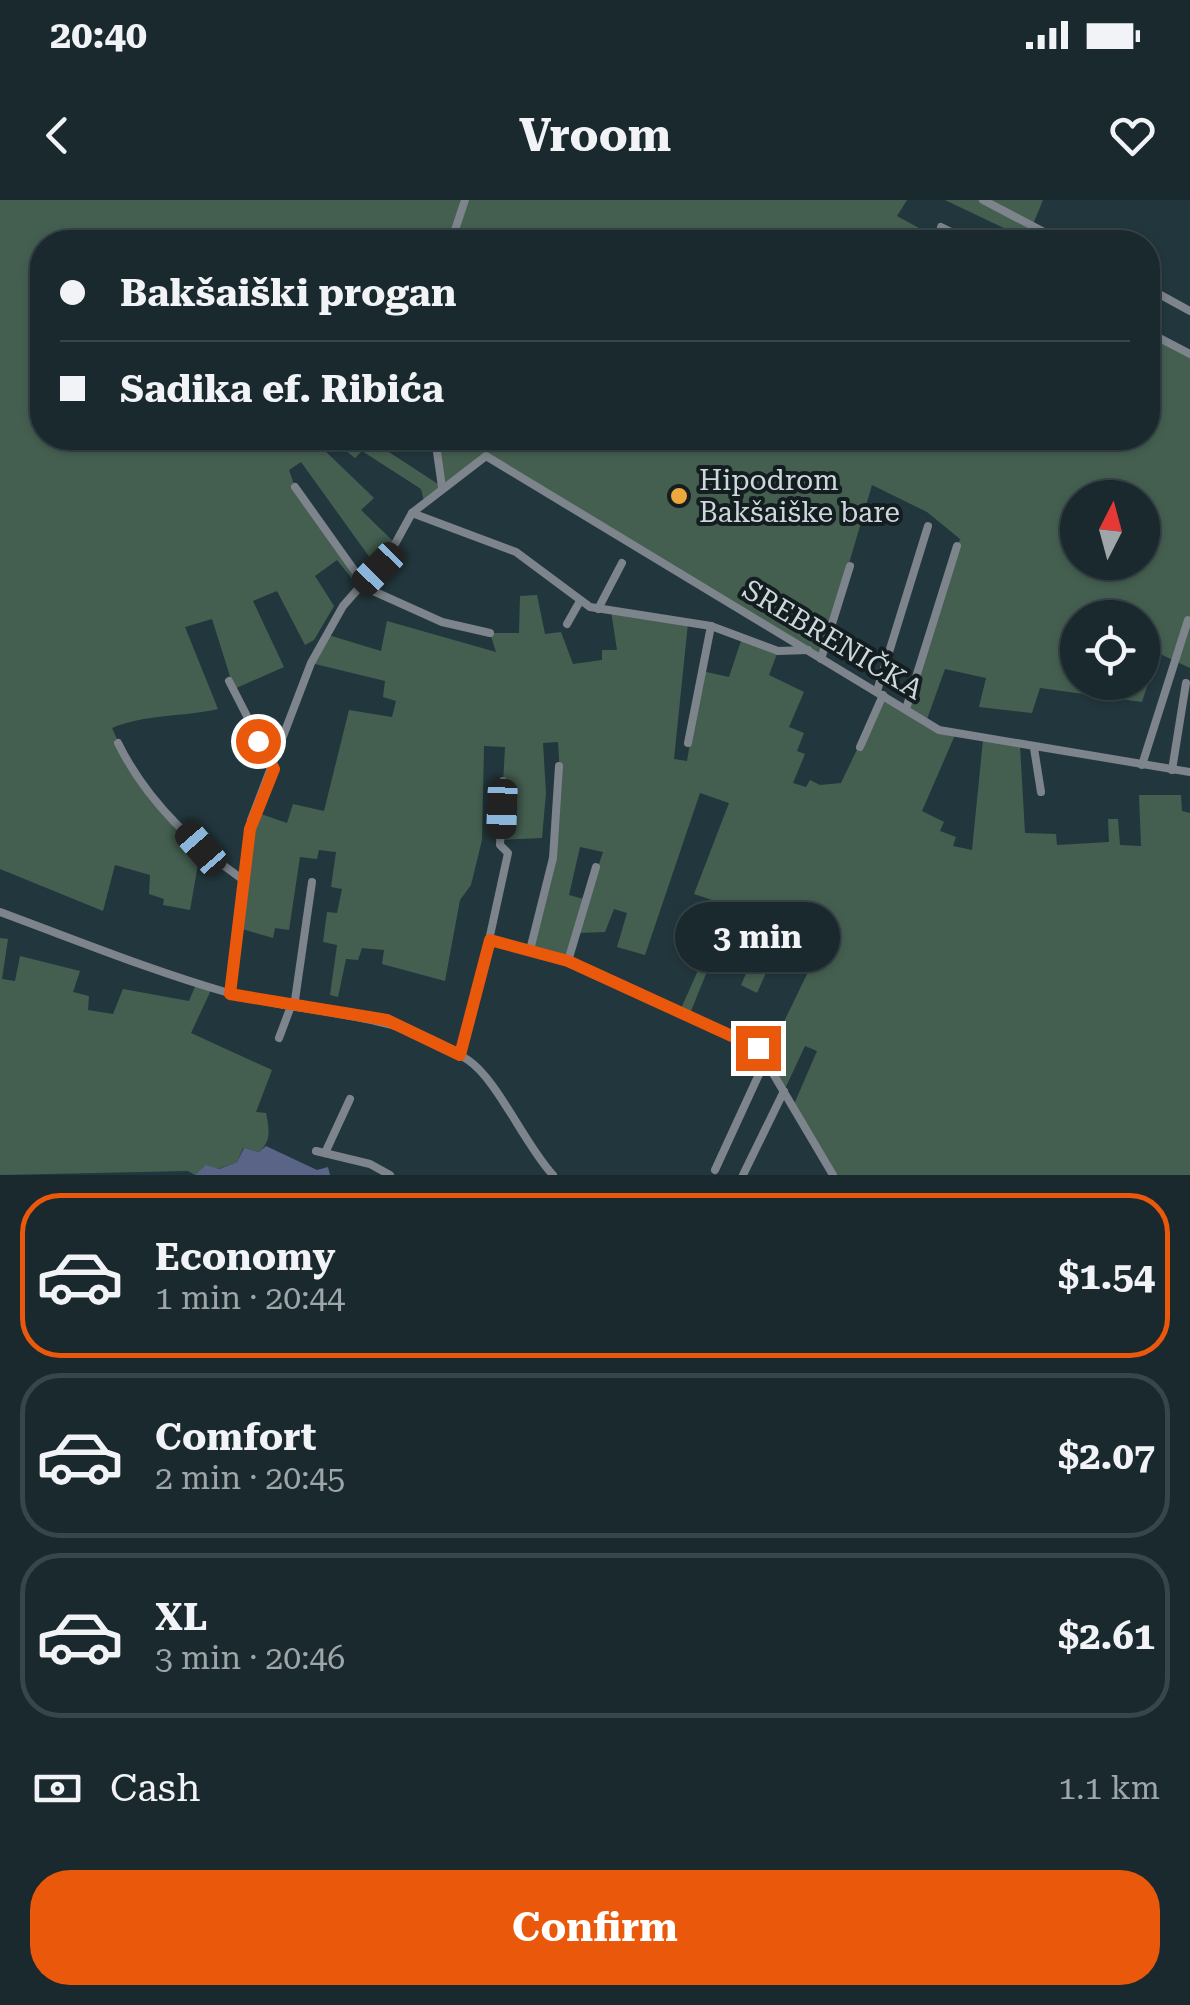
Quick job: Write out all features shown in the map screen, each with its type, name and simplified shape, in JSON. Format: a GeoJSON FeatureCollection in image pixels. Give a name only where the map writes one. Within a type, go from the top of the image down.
{"type":"FeatureCollection","features":[{"type":"Feature","properties":{"kind":"street"},"geometry":{"type":"LineString","coordinates":[[455,230],[465,200]]}},
{"type":"Feature","properties":{"kind":"street"},"geometry":{"type":"LineString","coordinates":[[983,200],[1040,230]]}},
{"type":"Feature","properties":{"kind":"street"},"geometry":{"type":"LineString","coordinates":[[941,227],[947,230]]}},
{"type":"Feature","properties":{"kind":"street"},"geometry":{"type":"LineString","coordinates":[[1160,294],[1190,310]]}},
{"type":"Feature","properties":{"kind":"street"},"geometry":{"type":"LineString","coordinates":[[1160,338],[1190,354]]}},
{"type":"Feature","properties":{"kind":"street"},"geometry":{"type":"LineString","coordinates":[[230,994],[251,820],[312,663],[343,606],[390,554],[412,513],[442,487],[437,450]]}},
{"type":"Feature","properties":{"kind":"street","name":"SREBRENIČKA"},"geometry":{"type":"LineString","coordinates":[[442,487],[486,456],[955,735],[1190,772]]}},
{"type":"Feature","properties":{"kind":"street"},"geometry":{"type":"LineString","coordinates":[[295,487],[363,585],[442,622],[490,634]]}},
{"type":"Feature","properties":{"kind":"street"},"geometry":{"type":"LineString","coordinates":[[412,513],[516,552],[580,601],[598,609],[711,626],[778,651],[808,650]]}},
{"type":"Feature","properties":{"kind":"street"},"geometry":{"type":"LineString","coordinates":[[860,747],[880,693],[928,526]]}},
{"type":"Feature","properties":{"kind":"street"},"geometry":{"type":"LineString","coordinates":[[906,709],[957,546]]}},
{"type":"Feature","properties":{"kind":"street"},"geometry":{"type":"LineString","coordinates":[[598,609],[622,563]]}},
{"type":"Feature","properties":{"kind":"street"},"geometry":{"type":"LineString","coordinates":[[822,659],[850,566]]}},
{"type":"Feature","properties":{"kind":"street"},"geometry":{"type":"LineString","coordinates":[[567,624],[580,601]]}},
{"type":"Feature","properties":{"kind":"street"},"geometry":{"type":"LineString","coordinates":[[1142,765],[1188,620]]}},
{"type":"Feature","properties":{"kind":"street"},"geometry":{"type":"LineString","coordinates":[[688,743],[711,626]]}},
{"type":"Feature","properties":{"kind":"street"},"geometry":{"type":"LineString","coordinates":[[229,681],[274,769]]}},
{"type":"Feature","properties":{"kind":"street"},"geometry":{"type":"LineString","coordinates":[[1172,770],[1186,683]]}},
{"type":"Feature","properties":{"kind":"street"},"geometry":{"type":"LineString","coordinates":[[118,743],[154,800],[201,848],[242,880]]}},
{"type":"Feature","properties":{"kind":"street"},"geometry":{"type":"LineString","coordinates":[[1034,748],[1041,792]]}},
{"type":"Feature","properties":{"kind":"street"},"geometry":{"type":"LineString","coordinates":[[530,950],[553,858],[559,766]]}},
{"type":"Feature","properties":{"kind":"street"},"geometry":{"type":"LineString","coordinates":[[460,1055],[493,941],[508,853],[500,845],[502,781]]}},
{"type":"Feature","properties":{"kind":"street"},"geometry":{"type":"LineString","coordinates":[[568,961],[596,867]]}},
{"type":"Feature","properties":{"kind":"street"},"geometry":{"type":"LineString","coordinates":[[279,1038],[293,1007],[312,882]]}},
{"type":"Feature","properties":{"kind":"street"},"geometry":{"type":"LineString","coordinates":[[0,912],[230,994],[387,1020],[460,1055],[483,1074],[526,1144],[553,1175]]}},
{"type":"Feature","properties":{"kind":"street"},"geometry":{"type":"LineString","coordinates":[[493,941],[568,961],[640,998],[753,1045],[766,1060],[833,1175]]}},
{"type":"Feature","properties":{"kind":"street"},"geometry":{"type":"LineString","coordinates":[[715,1170],[766,1060]]}},
{"type":"Feature","properties":{"kind":"street"},"geometry":{"type":"LineString","coordinates":[[743,1175],[784,1091]]}},
{"type":"Feature","properties":{"kind":"street"},"geometry":{"type":"LineString","coordinates":[[350,1099],[321,1152],[370,1164],[390,1175]]}},
{"type":"Feature","properties":{"kind":"green space"},"geometry":{"type":"Polygon","coordinates":[[[0,200],[907,200],[897,216],[923,230],[30,230],[30,450],[324,450],[374,498],[361,510],[395,543],[378,569],[301,462],[289,470],[295,487],[359,577],[354,581],[337,560],[315,576],[334,606],[314,640],[305,645],[277,591],[253,601],[284,667],[234,689],[212,619],[185,627],[218,709],[138,720],[112,728],[130,768],[201,847],[190,910],[163,905],[164,899],[149,894],[150,875],[115,865],[103,911],[0,869],[0,200]]]}},
{"type":"Feature","properties":{"kind":"green space"},"geometry":{"type":"Polygon","coordinates":[[[945,200],[1043,200],[1031,230],[1008,230],[945,200]]]}},
{"type":"Feature","properties":{"kind":"green space"},"geometry":{"type":"Polygon","coordinates":[[[1160,337],[1190,353],[1190,668],[1160,654],[1160,600],[1060,600],[1060,691],[1040,688],[1032,713],[979,707],[986,678],[945,669],[926,722],[955,735],[922,811],[944,822],[940,831],[956,837],[953,846],[972,850],[983,740],[1020,746],[1025,833],[1056,834],[1057,845],[1109,842],[1108,819],[1118,819],[1120,845],[1141,846],[1139,795],[1181,795],[1182,811],[1190,813],[1190,1175],[833,1175],[792,1109],[817,1051],[805,1046],[784,1091],[766,1059],[808,972],[773,957],[757,993],[741,985],[769,921],[731,912],[689,1016],[679,1013],[720,921],[707,916],[712,900],[694,894],[729,803],[700,793],[645,955],[617,947],[627,913],[614,909],[605,932],[577,933],[568,961],[530,950],[553,847],[559,795],[558,742],[543,743],[546,793],[542,838],[500,840],[505,747],[484,746],[482,840],[471,885],[460,900],[445,981],[382,964],[384,950],[362,948],[358,960],[346,959],[338,997],[330,995],[337,945],[323,942],[327,912],[337,913],[342,889],[331,887],[336,852],[319,850],[317,859],[300,857],[289,930],[275,928],[273,938],[235,927],[255,812],[287,823],[293,804],[324,811],[349,710],[392,717],[396,701],[383,697],[385,681],[311,663],[325,634],[381,651],[387,621],[496,652],[490,633],[519,633],[520,596],[537,595],[545,634],[561,632],[573,664],[602,660],[602,650],[617,650],[611,611],[688,623],[674,759],[687,761],[702,671],[729,677],[742,638],[778,651],[769,675],[804,692],[789,727],[804,733],[797,751],[805,754],[793,783],[806,787],[810,780],[820,785],[841,783],[883,695],[906,709],[960,539],[927,512],[872,485],[821,659],[486,456],[424,501],[421,489],[362,451],[355,458],[345,450],[386,450],[441,486],[436,450],[1160,450],[1160,337]],[[580,847],[569,895],[587,900],[603,852],[580,847]]]}},
{"type":"Feature","properties":{"kind":"green space"},"geometry":{"type":"Polygon","coordinates":[[[0,938],[8,939],[2,979],[15,981],[20,956],[80,971],[73,992],[89,996],[88,1010],[113,1014],[123,989],[189,1001],[197,982],[212,988],[191,1033],[272,1070],[256,1112],[266,1113],[268,1134],[263,1148],[259,1152],[243,1148],[237,1162],[218,1169],[206,1166],[195,1175],[188,1171],[0,1175],[0,938]]]}},
{"type":"Feature","properties":{"kind":"water"},"geometry":{"type":"Polygon","coordinates":[[[266,1146],[317,1170],[328,1167],[330,1175],[195,1175],[206,1165],[219,1169],[237,1162],[244,1148],[259,1152],[266,1146]]]}},
{"type":"Feature","properties":{"kind":"place","name":"Hipodrom Bakšaiške bare"},"geometry":{"type":"Point","coordinates":[679,496]}},
{"type":"Feature","properties":{"kind":"route"},"geometry":{"type":"LineString","coordinates":[[258,741],[274,769],[251,820],[230,994],[387,1020],[460,1055],[490,940],[568,961],[640,998],[758,1048]]}}]}
